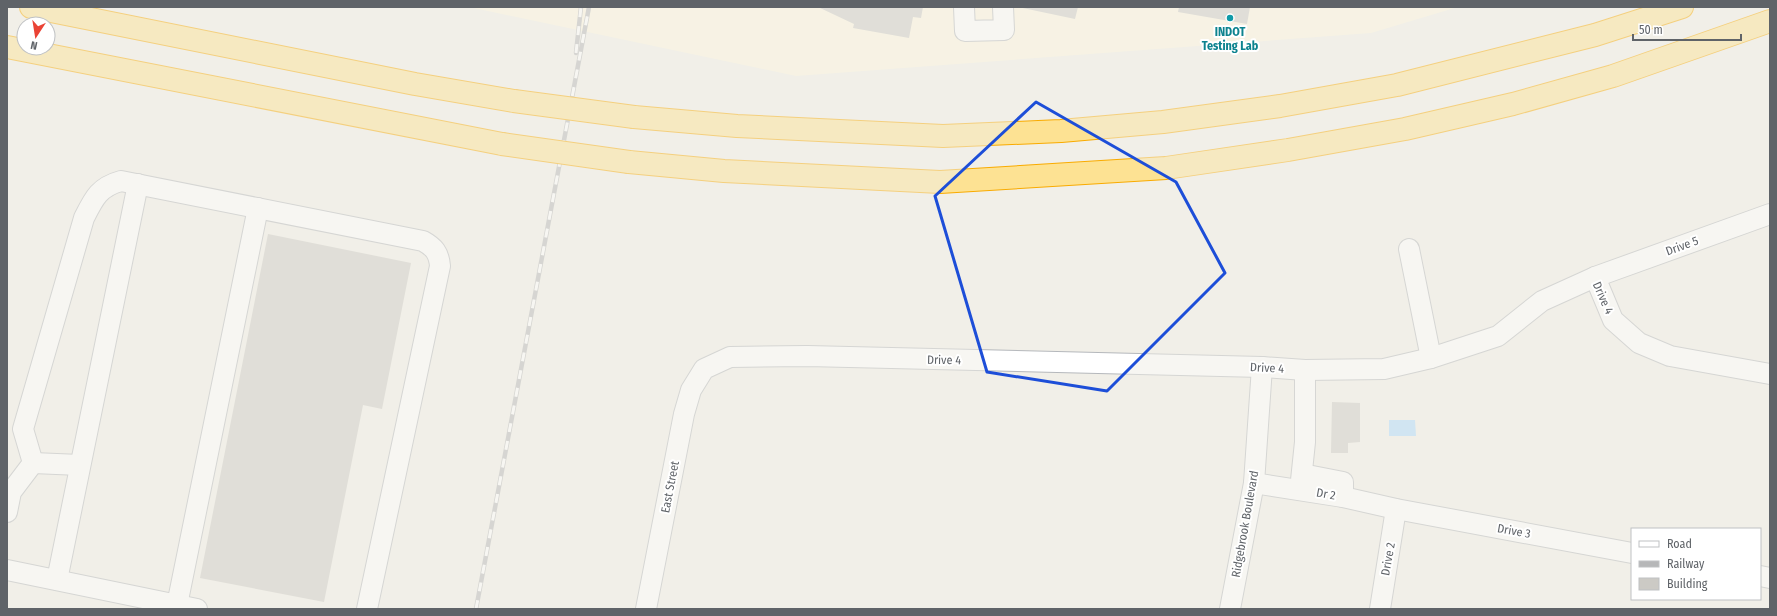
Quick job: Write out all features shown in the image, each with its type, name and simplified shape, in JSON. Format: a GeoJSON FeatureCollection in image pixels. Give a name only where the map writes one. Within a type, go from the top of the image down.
{"type":"FeatureCollection","features":[{"type":"Feature","properties":{"kind":"highway"},"geometry":{"type":"LineString","coordinates":[[31,7],[400,81],[514,101],[634,117],[737,126],[943,136],[1061,131],[1163,122],[1280,106],[1397,85],[1595,35],[1682,7]]}},
{"type":"Feature","properties":{"kind":"highway"},"geometry":{"type":"LineString","coordinates":[[7,47],[502,144],[629,162],[724,171],[940,182],[1166,168],[1288,150],[1405,129],[1513,104],[1613,76],[1748,30],[1770,21]]}},
{"type":"Feature","properties":{"kind":"street"},"geometry":{"type":"LineString","coordinates":[[964,7],[965,31],[1004,30],[1003,7]]}},
{"type":"Feature","properties":{"kind":"street"},"geometry":{"type":"LineString","coordinates":[[34,462],[23,429],[84,218],[97,194],[107,185],[121,180],[424,241],[433,247],[439,256],[440,266],[368,609]]}},
{"type":"Feature","properties":{"kind":"street"},"geometry":{"type":"LineString","coordinates":[[57,580],[138,184]]}},
{"type":"Feature","properties":{"kind":"street"},"geometry":{"type":"LineString","coordinates":[[177,605],[258,208]]}},
{"type":"Feature","properties":{"kind":"street","name":"Drive 5"},"geometry":{"type":"LineString","coordinates":[[1595,277],[1770,214]]}},
{"type":"Feature","properties":{"kind":"street"},"geometry":{"type":"LineString","coordinates":[[1409,249],[1431,358]]}},
{"type":"Feature","properties":{"kind":"street","name":"Drive 4"},"geometry":{"type":"LineString","coordinates":[[704,369],[730,357],[792,356],[1305,370],[1384,369],[1431,358],[1498,336],[1542,300],[1595,277],[1613,320],[1639,343],[1670,356],[1770,374]]}},
{"type":"Feature","properties":{"kind":"street","name":"Ridgebrook Boulevard"},"geometry":{"type":"LineString","coordinates":[[1230,609],[1254,483],[1262,368]]}},
{"type":"Feature","properties":{"kind":"street","name":"East Street"},"geometry":{"type":"LineString","coordinates":[[646,609],[684,414],[691,390],[704,369]]}},
{"type":"Feature","properties":{"kind":"street"},"geometry":{"type":"LineString","coordinates":[[1301,482],[1306,425],[1305,370]]}},
{"type":"Feature","properties":{"kind":"street"},"geometry":{"type":"LineString","coordinates":[[34,462],[80,465]]}},
{"type":"Feature","properties":{"kind":"street"},"geometry":{"type":"LineString","coordinates":[[7,512],[11,492],[34,462]]}},
{"type":"Feature","properties":{"kind":"street","name":"Dr 2"},"geometry":{"type":"LineString","coordinates":[[1254,483],[1301,482],[1343,497],[1396,509]]}},
{"type":"Feature","properties":{"kind":"street","name":"Drive 3"},"geometry":{"type":"LineString","coordinates":[[1396,509],[1631,552]]}},
{"type":"Feature","properties":{"kind":"street","name":"Drive 2"},"geometry":{"type":"LineString","coordinates":[[1380,609],[1396,509]]}},
{"type":"Feature","properties":{"kind":"street"},"geometry":{"type":"LineString","coordinates":[[7,570],[197,609]]}},
{"type":"Feature","properties":{"kind":"highlighted area"},"geometry":{"type":"Polygon","coordinates":[[[1036,102],[1176,182],[1225,273],[1107,391],[987,372],[935,196],[1036,102]]]}},
{"type":"Feature","properties":{"kind":"shaded area"},"geometry":{"type":"Polygon","coordinates":[[[469,7],[1458,7],[1371,33],[796,76],[469,7]]]}},
{"type":"Feature","properties":{"kind":"water"},"geometry":{"type":"Polygon","coordinates":[[[1389,420],[1415,420],[1416,436],[1389,436],[1389,420]]]}},
{"type":"Feature","properties":{"kind":"building"},"geometry":{"type":"Polygon","coordinates":[[[818,7],[923,7],[921,18],[913,17],[909,38],[853,28],[854,24],[818,7]]]}},
{"type":"Feature","properties":{"kind":"building"},"geometry":{"type":"Polygon","coordinates":[[[1018,7],[1078,7],[1075,19],[1018,7]]]}},
{"type":"Feature","properties":{"kind":"building","name":"INDOT Testing Lab"},"geometry":{"type":"Polygon","coordinates":[[[1179,7],[1250,7],[1247,24],[1178,12],[1179,7]]]}},
{"type":"Feature","properties":{"kind":"building"},"geometry":{"type":"Polygon","coordinates":[[[268,234],[411,263],[382,409],[363,405],[324,602],[200,578],[268,234]]]}},
{"type":"Feature","properties":{"kind":"building"},"geometry":{"type":"Polygon","coordinates":[[[1332,402],[1360,403],[1360,442],[1348,443],[1348,453],[1331,453],[1332,402]]]}},
{"type":"Feature","properties":{"kind":"railway"},"geometry":{"type":"LineString","coordinates":[[576,53],[581,7]]}},
{"type":"Feature","properties":{"kind":"railway"},"geometry":{"type":"LineString","coordinates":[[476,609],[589,7]]}},
{"type":"Feature","properties":{"kind":"place","name":"INDOT Testing Lab"},"geometry":{"type":"Point","coordinates":[1230,18]}}]}
